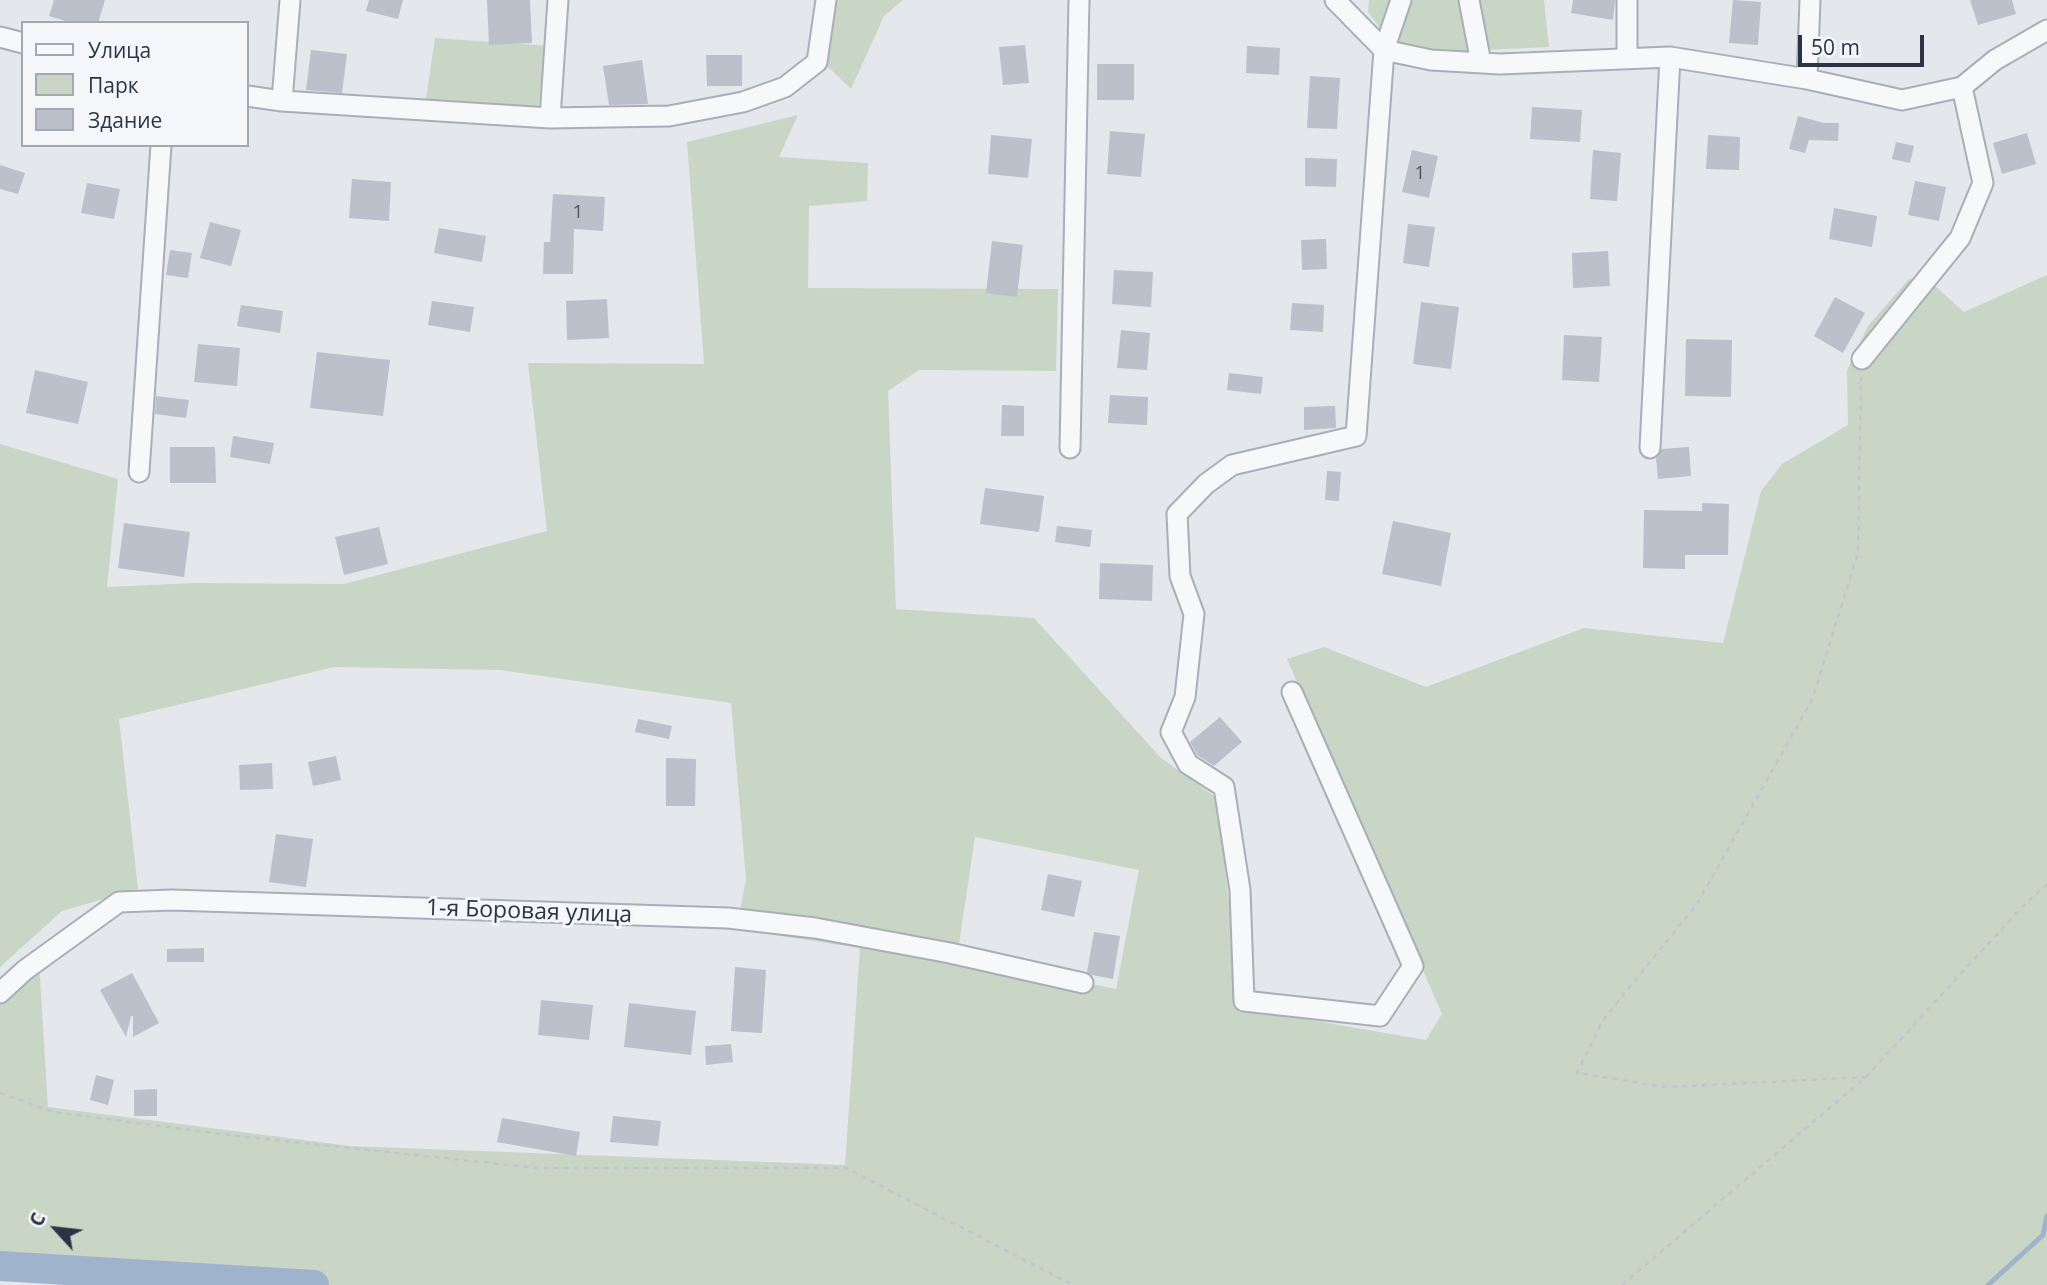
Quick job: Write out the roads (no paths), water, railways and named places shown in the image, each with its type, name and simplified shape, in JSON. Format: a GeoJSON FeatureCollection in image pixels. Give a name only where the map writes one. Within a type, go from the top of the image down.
{"type":"FeatureCollection","features":[{"type":"Feature","properties":{"kind":"street"},"geometry":{"type":"LineString","coordinates":[[282,101],[290,0]]}},
{"type":"Feature","properties":{"kind":"street"},"geometry":{"type":"LineString","coordinates":[[550,118],[558,0]]}},
{"type":"Feature","properties":{"kind":"street"},"geometry":{"type":"LineString","coordinates":[[248,96],[282,101],[550,118],[669,116],[743,102],[785,87],[817,62],[826,0]]}},
{"type":"Feature","properties":{"kind":"street"},"geometry":{"type":"LineString","coordinates":[[1070,447],[1079,0]]}},
{"type":"Feature","properties":{"kind":"street"},"geometry":{"type":"LineString","coordinates":[[1335,0],[1384,50],[1431,60],[1481,63],[1671,57],[1807,79],[1902,100],[1962,88],[1995,60],[2047,30]]}},
{"type":"Feature","properties":{"kind":"street"},"geometry":{"type":"LineString","coordinates":[[1293,692],[1413,966],[1380,1016],[1244,1001],[1240,890],[1224,787],[1188,764],[1171,732],[1185,697],[1194,614],[1180,576],[1177,514],[1206,484],[1231,465],[1356,436],[1384,50],[1401,0]]}},
{"type":"Feature","properties":{"kind":"street"},"geometry":{"type":"LineString","coordinates":[[1469,0],[1481,63]]}},
{"type":"Feature","properties":{"kind":"street"},"geometry":{"type":"LineString","coordinates":[[1627,0],[1627,58]]}},
{"type":"Feature","properties":{"kind":"street"},"geometry":{"type":"LineString","coordinates":[[1807,79],[1810,0]]}},
{"type":"Feature","properties":{"kind":"street"},"geometry":{"type":"LineString","coordinates":[[0,37],[21,42]]}},
{"type":"Feature","properties":{"kind":"street"},"geometry":{"type":"LineString","coordinates":[[1650,448],[1671,57]]}},
{"type":"Feature","properties":{"kind":"street"},"geometry":{"type":"LineString","coordinates":[[1862,359],[1960,238],[1983,183],[1962,88]]}},
{"type":"Feature","properties":{"kind":"street"},"geometry":{"type":"LineString","coordinates":[[139,472],[161,147]]}},
{"type":"Feature","properties":{"kind":"street","name":"1-я Боровая улица"},"geometry":{"type":"LineString","coordinates":[[0,993],[25,970],[119,902],[172,900],[727,918],[829,930],[950,953],[1083,983]]}},
{"type":"Feature","properties":{"kind":"waterway"},"geometry":{"type":"LineString","coordinates":[[1988,1285],[2043,1235],[2047,1216]]}},
{"type":"Feature","properties":{"kind":"waterway"},"geometry":{"type":"LineString","coordinates":[[0,1266],[314,1285]]}}]}
